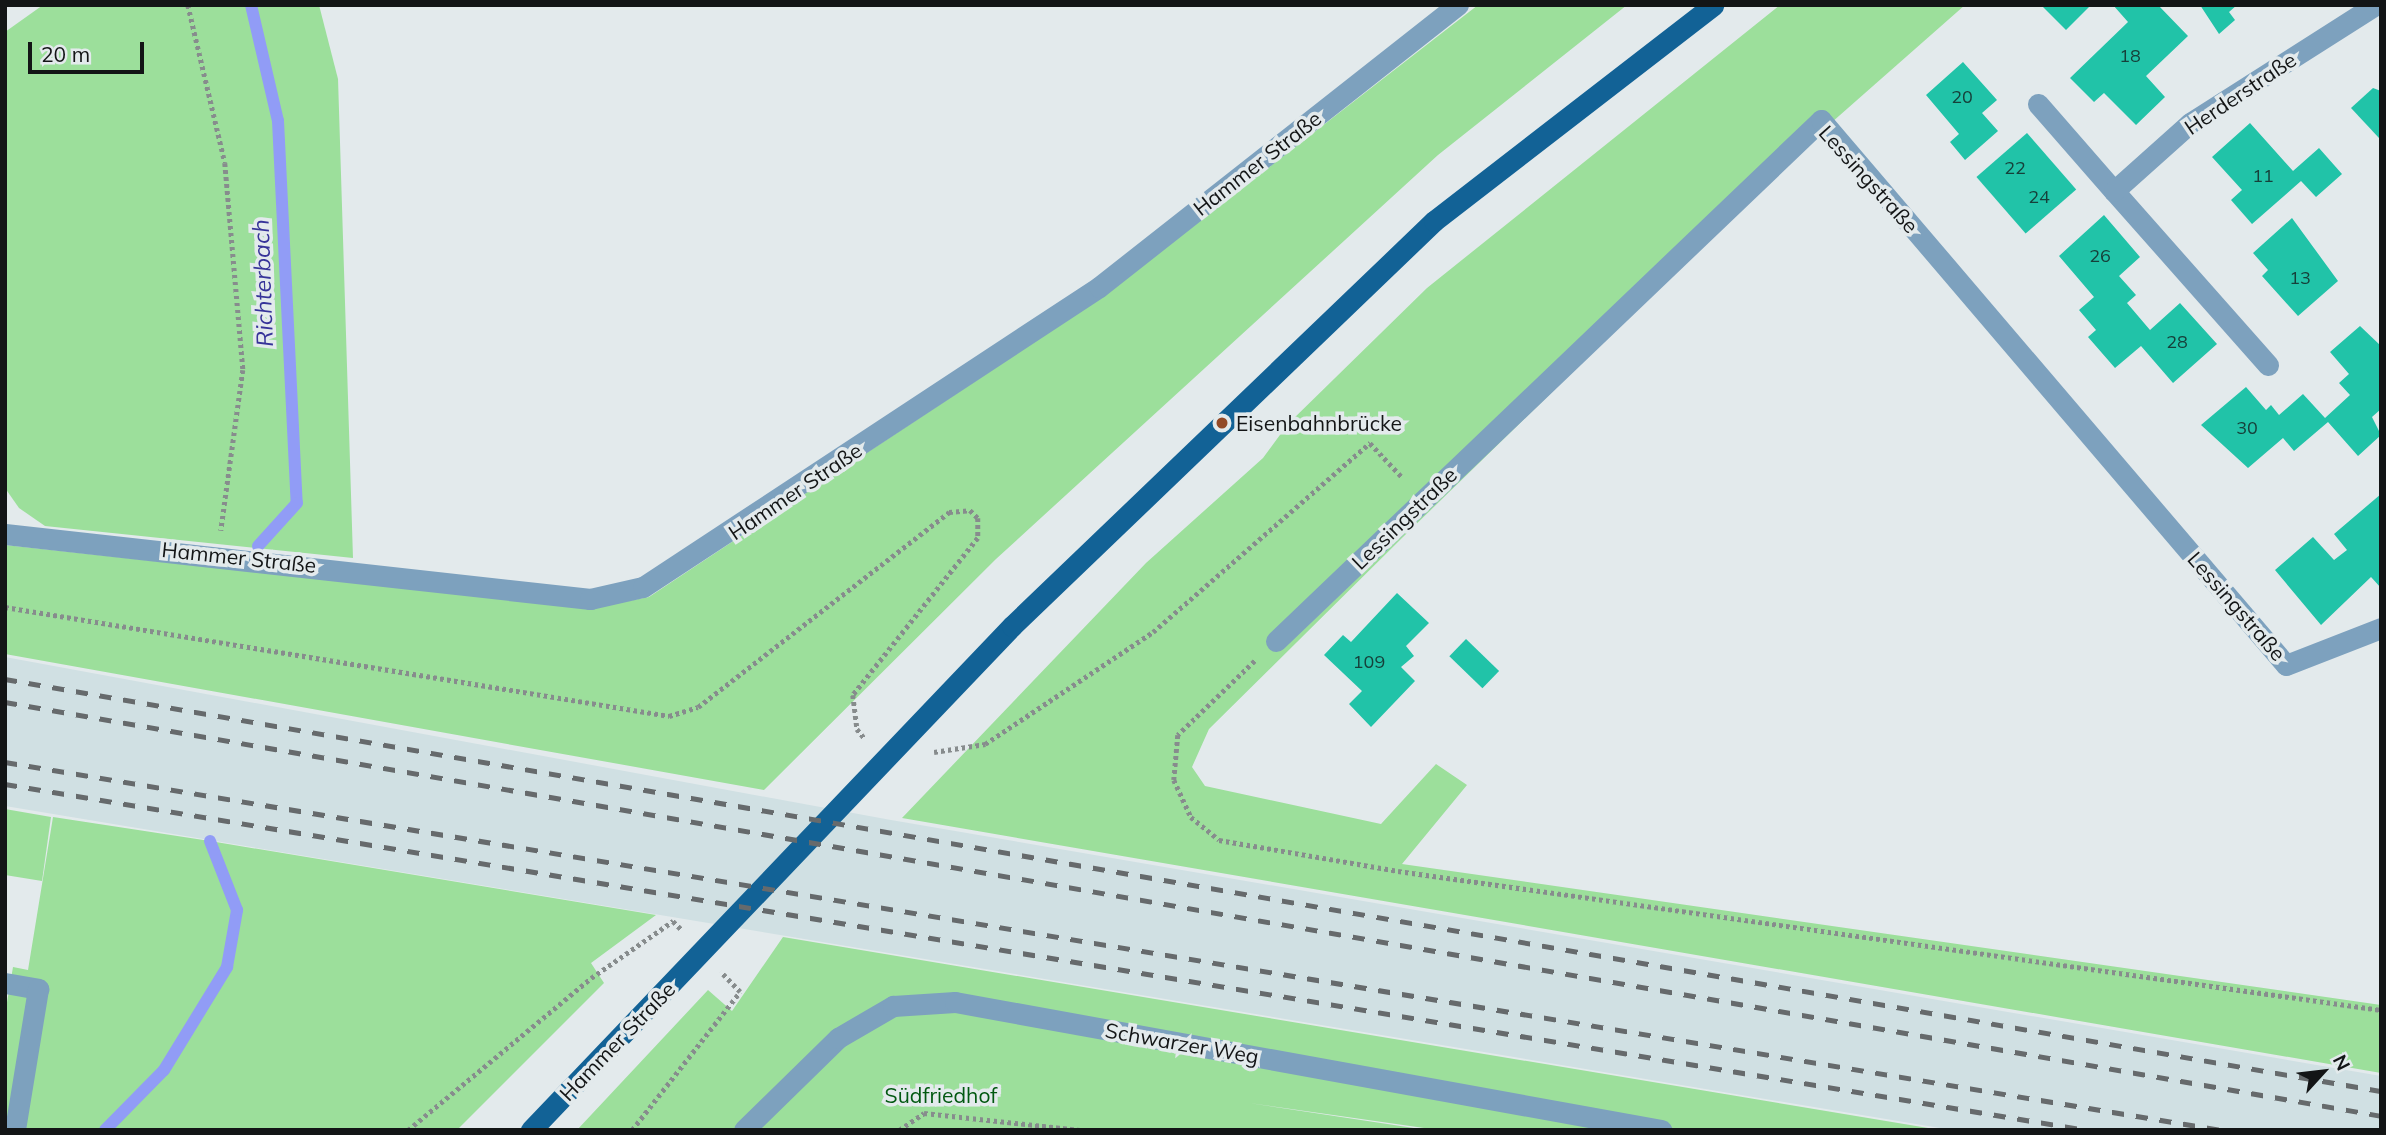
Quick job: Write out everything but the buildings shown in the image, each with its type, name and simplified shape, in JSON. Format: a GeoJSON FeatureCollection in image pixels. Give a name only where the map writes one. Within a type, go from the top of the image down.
{"type":"FeatureCollection","features":[{"type":"Feature","properties":{"kind":"main road","name":"Hammer Straße"},"geometry":{"type":"LineString","coordinates":[[531,1130],[732,923],[1022,616],[1434,221],[1713,5]]}},
{"type":"Feature","properties":{"kind":"street","name":"Hammer Straße"},"geometry":{"type":"LineString","coordinates":[[5,534],[218,554],[590,599],[643,587],[1099,287],[1458,5]]}},
{"type":"Feature","properties":{"kind":"street","name":"Herderstraße"},"geometry":{"type":"LineString","coordinates":[[2114,191],[2190,123],[2375,5]]}},
{"type":"Feature","properties":{"kind":"street"},"geometry":{"type":"LineString","coordinates":[[2038,104],[2268,365]]}},
{"type":"Feature","properties":{"kind":"street","name":"Lessingstraße"},"geometry":{"type":"LineString","coordinates":[[1276,641],[1821,120],[2286,665],[2381,628]]}},
{"type":"Feature","properties":{"kind":"street"},"geometry":{"type":"LineString","coordinates":[[5,984],[38,989],[15,1130]]}},
{"type":"Feature","properties":{"kind":"street","name":"Schwarzer Weg"},"geometry":{"type":"LineString","coordinates":[[744,1130],[838,1038],[894,1006],[955,1002],[1661,1130]]}},
{"type":"Feature","properties":{"kind":"path"},"geometry":{"type":"LineString","coordinates":[[188,5],[225,163],[243,370],[218,554]]}},
{"type":"Feature","properties":{"kind":"path"},"geometry":{"type":"LineString","coordinates":[[5,607],[669,716],[708,699],[950,512],[970,510],[978,518],[978,538],[853,695],[857,729],[884,761],[985,744],[1153,632],[1370,443],[1422,499]]}},
{"type":"Feature","properties":{"kind":"path"},"geometry":{"type":"LineString","coordinates":[[1276,641],[1178,735],[1174,780],[1191,817],[1219,840],[1439,877],[2381,1010]]}},
{"type":"Feature","properties":{"kind":"path"},"geometry":{"type":"LineString","coordinates":[[899,1130],[924,1113],[1080,1130]]}},
{"type":"Feature","properties":{"kind":"shaded area"},"geometry":{"type":"Polygon","coordinates":[[[5,657],[891,820],[2381,1076],[2381,1130],[1952,1130],[5,806],[5,657]]]}},
{"type":"Feature","properties":{"kind":"green space"},"geometry":{"type":"Polygon","coordinates":[[[43,5],[319,5],[338,79],[353,558],[45,526],[19,508],[5,488],[5,32],[43,5]]]}},
{"type":"Feature","properties":{"kind":"green space"},"geometry":{"type":"Polygon","coordinates":[[[1478,5],[1627,5],[1438,155],[996,559],[764,790],[5,654],[5,545],[591,608],[649,597],[1102,297],[1478,5]]]}},
{"type":"Feature","properties":{"kind":"green space"},"geometry":{"type":"Polygon","coordinates":[[[1780,5],[1965,5],[1806,145],[1403,537],[1209,729],[1192,767],[1205,786],[1381,824],[1436,764],[1467,785],[1402,864],[2381,1005],[2381,1073],[902,818],[1146,563],[1263,458],[1288,424],[1427,288],[1780,5]]]}},
{"type":"Feature","properties":{"kind":"green space"},"geometry":{"type":"Polygon","coordinates":[[[5,809],[51,817],[42,881],[5,875],[5,809]]]}},
{"type":"Feature","properties":{"kind":"green space"},"geometry":{"type":"Polygon","coordinates":[[[53,817],[656,915],[591,963],[604,983],[457,1130],[5,1130],[5,1014],[13,967],[28,970],[53,817]]]}},
{"type":"Feature","properties":{"kind":"green space","name":"Südfriedhof"},"geometry":{"type":"Polygon","coordinates":[[[783,937],[1940,1130],[1438,1130],[1249,1103],[1427,1130],[577,1130],[708,990],[732,1011],[783,937]]]}},
{"type":"Feature","properties":{"kind":"waterway","name":"Richterbach"},"geometry":{"type":"LineString","coordinates":[[251,5],[278,121],[297,503],[258,546]]}},
{"type":"Feature","properties":{"kind":"waterway","name":"Richterbach"},"geometry":{"type":"LineString","coordinates":[[105,1130],[164,1070],[227,967],[237,910],[210,841]]}},
{"type":"Feature","properties":{"kind":"railway"},"geometry":{"type":"LineString","coordinates":[[5,679],[2381,1091]]}},
{"type":"Feature","properties":{"kind":"railway"},"geometry":{"type":"LineString","coordinates":[[5,702],[2381,1116]]}},
{"type":"Feature","properties":{"kind":"railway"},"geometry":{"type":"LineString","coordinates":[[5,762],[2220,1130]]}},
{"type":"Feature","properties":{"kind":"railway"},"geometry":{"type":"LineString","coordinates":[[5,784],[2086,1130]]}},
{"type":"Feature","properties":{"kind":"place","name":"Eisenbahnbrücke"},"geometry":{"type":"Point","coordinates":[1222,423]}}]}
